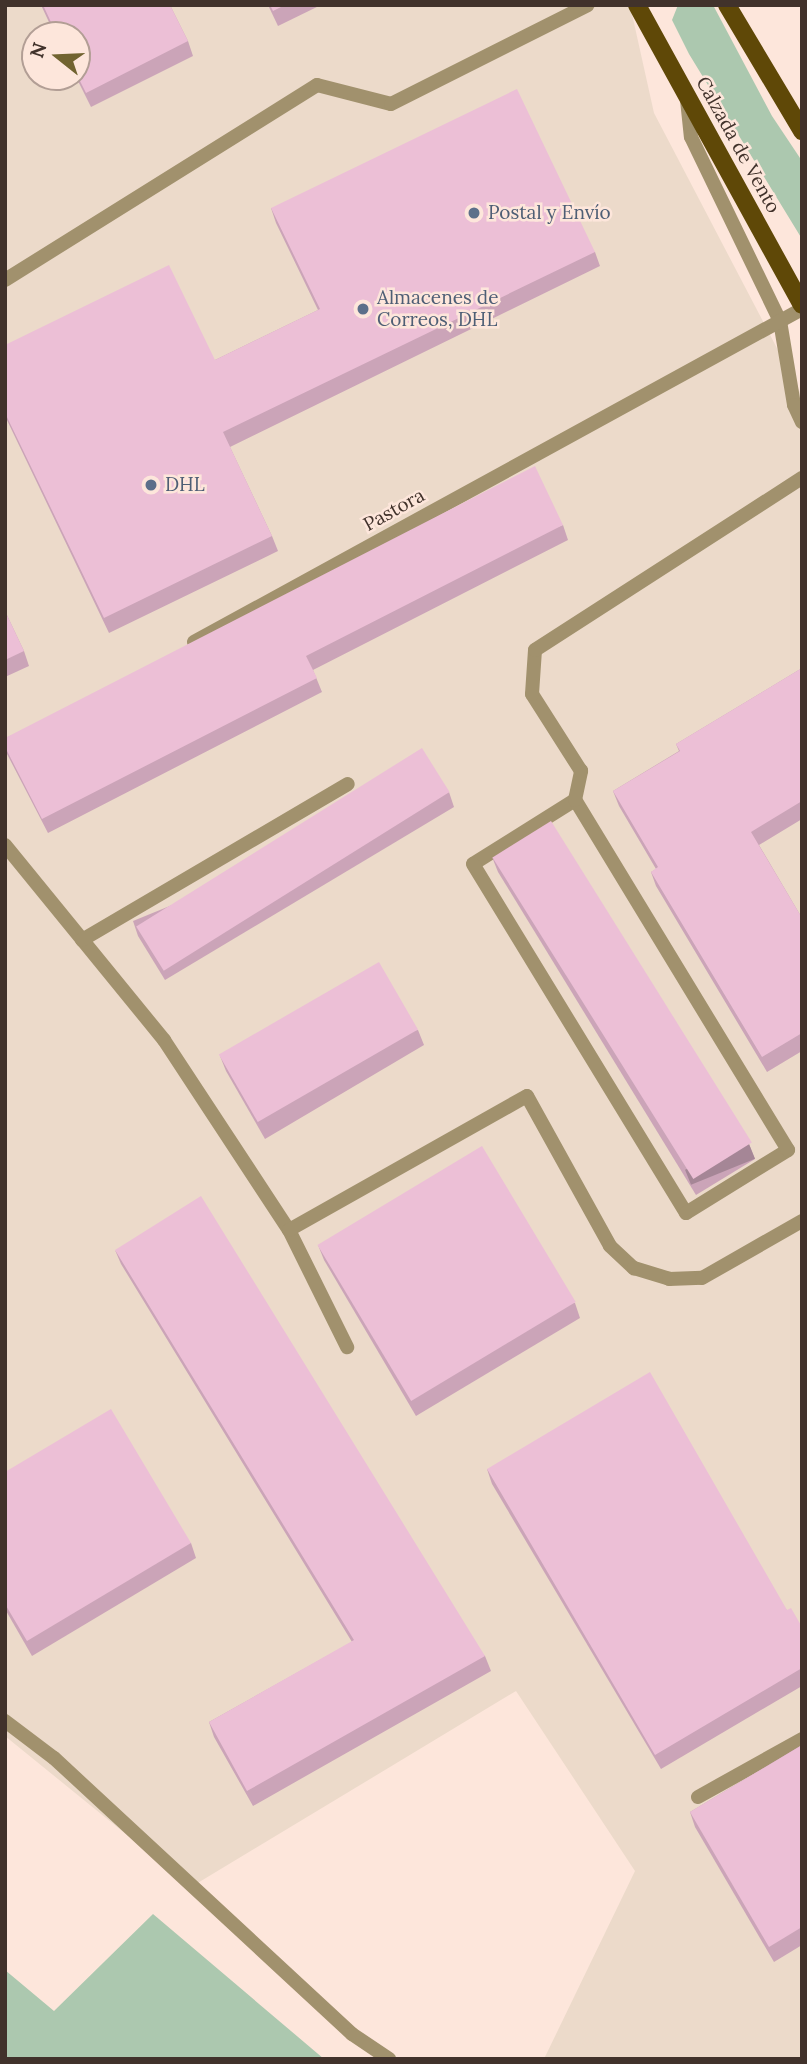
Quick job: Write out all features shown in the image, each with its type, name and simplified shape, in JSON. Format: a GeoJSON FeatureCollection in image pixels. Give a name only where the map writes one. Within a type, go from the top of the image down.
{"type":"FeatureCollection","features":[{"type":"Feature","properties":{"kind":"main road","name":"Calzada de Vento"},"geometry":{"type":"LineString","coordinates":[[637,5],[802,307]]}},
{"type":"Feature","properties":{"kind":"main road"},"geometry":{"type":"LineString","coordinates":[[727,5],[802,131]]}},
{"type":"Feature","properties":{"kind":"street"},"geometry":{"type":"LineString","coordinates":[[5,280],[317,85],[391,104],[588,5]]}},
{"type":"Feature","properties":{"kind":"street"},"geometry":{"type":"LineString","coordinates":[[686,94],[691,137],[780,321],[794,405],[802,422]]}},
{"type":"Feature","properties":{"kind":"street","name":"Pastora"},"geometry":{"type":"LineString","coordinates":[[175,652],[802,307]]}},
{"type":"Feature","properties":{"kind":"street"},"geometry":{"type":"LineString","coordinates":[[575,800],[473,864],[686,1213],[788,1150],[575,800],[581,771],[532,694],[535,650],[802,478]]}},
{"type":"Feature","properties":{"kind":"street"},"geometry":{"type":"LineString","coordinates":[[82,940],[348,784]]}},
{"type":"Feature","properties":{"kind":"street"},"geometry":{"type":"LineString","coordinates":[[5,845],[164,1040],[289,1230],[347,1347]]}},
{"type":"Feature","properties":{"kind":"street"},"geometry":{"type":"LineString","coordinates":[[289,1230],[527,1096],[610,1246],[634,1268],[669,1279],[702,1278],[802,1221]]}},
{"type":"Feature","properties":{"kind":"street"},"geometry":{"type":"LineString","coordinates":[[5,1721],[54,1758],[352,2034],[388,2059]]}},
{"type":"Feature","properties":{"kind":"street"},"geometry":{"type":"LineString","coordinates":[[698,1797],[802,1739]]}},
{"type":"Feature","properties":{"kind":"shaded area"},"geometry":{"type":"Polygon","coordinates":[[[5,5],[630,5],[654,113],[802,396],[802,2059],[544,2059],[635,1871],[516,1691],[191,1887],[5,1736],[5,5]]]}},
{"type":"Feature","properties":{"kind":"green space"},"geometry":{"type":"Polygon","coordinates":[[[678,5],[713,5],[772,116],[802,161],[802,239],[689,54],[672,20],[678,5]]]}},
{"type":"Feature","properties":{"kind":"green space"},"geometry":{"type":"Polygon","coordinates":[[[153,1914],[324,2059],[5,2059],[5,1970],[54,2011],[153,1914]]]}},
{"type":"Feature","properties":{"kind":"building"},"geometry":{"type":"Polygon","coordinates":[[[43,5],[170,5],[188,41],[91,90],[91,21],[50,21],[43,5]]]}},
{"type":"Feature","properties":{"kind":"building"},"geometry":{"type":"Polygon","coordinates":[[[270,5],[285,5],[273,11],[270,5]]]}},
{"type":"Feature","properties":{"kind":"building"},"geometry":{"type":"Polygon","coordinates":[[[517,89],[595,252],[223,432],[272,536],[104,618],[5,413],[5,345],[169,265],[215,360],[320,309],[271,208],[517,89]]]}},
{"type":"Feature","properties":{"kind":"building"},"geometry":{"type":"Polygon","coordinates":[[[535,466],[563,525],[306,656],[317,678],[42,819],[5,747],[5,738],[535,466]]]}},
{"type":"Feature","properties":{"kind":"building"},"geometry":{"type":"Polygon","coordinates":[[[5,611],[24,651],[5,660],[5,611]]]}},
{"type":"Feature","properties":{"kind":"building"},"geometry":{"type":"Polygon","coordinates":[[[802,668],[802,801],[751,832],[802,918],[802,1033],[762,1057],[651,872],[658,867],[613,791],[680,751],[676,744],[802,668]]]}},
{"type":"Feature","properties":{"kind":"building"},"geometry":{"type":"Polygon","coordinates":[[[422,748],[450,792],[164,971],[136,927],[422,748]]]}},
{"type":"Feature","properties":{"kind":"building"},"geometry":{"type":"Polygon","coordinates":[[[551,821],[752,1142],[693,1179],[492,858],[551,821]]]}},
{"type":"Feature","properties":{"kind":"building"},"geometry":{"type":"Polygon","coordinates":[[[379,962],[418,1030],[258,1122],[219,1054],[379,962]]]}},
{"type":"Feature","properties":{"kind":"building"},"geometry":{"type":"Polygon","coordinates":[[[482,1146],[576,1302],[411,1401],[317,1245],[482,1146]]]}},
{"type":"Feature","properties":{"kind":"building"},"geometry":{"type":"Polygon","coordinates":[[[201,1196],[485,1656],[247,1791],[209,1722],[354,1640],[115,1250],[201,1196]]]}},
{"type":"Feature","properties":{"kind":"building"},"geometry":{"type":"Polygon","coordinates":[[[650,1372],[787,1610],[791,1608],[802,1627],[802,1668],[655,1755],[487,1469],[650,1372]]]}},
{"type":"Feature","properties":{"kind":"building"},"geometry":{"type":"Polygon","coordinates":[[[111,1409],[191,1543],[27,1641],[5,1604],[5,1472],[111,1409]]]}},
{"type":"Feature","properties":{"kind":"building"},"geometry":{"type":"Polygon","coordinates":[[[802,1745],[802,1927],[769,1947],[690,1812],[802,1745]]]}},
{"type":"Feature","properties":{"kind":"place","name":"Postal y Envío"},"geometry":{"type":"Point","coordinates":[474,213]}},
{"type":"Feature","properties":{"kind":"place","name":"Almacenes de Correos, DHL"},"geometry":{"type":"Point","coordinates":[363,309]}},
{"type":"Feature","properties":{"kind":"place","name":"DHL"},"geometry":{"type":"Point","coordinates":[151,485]}}]}
